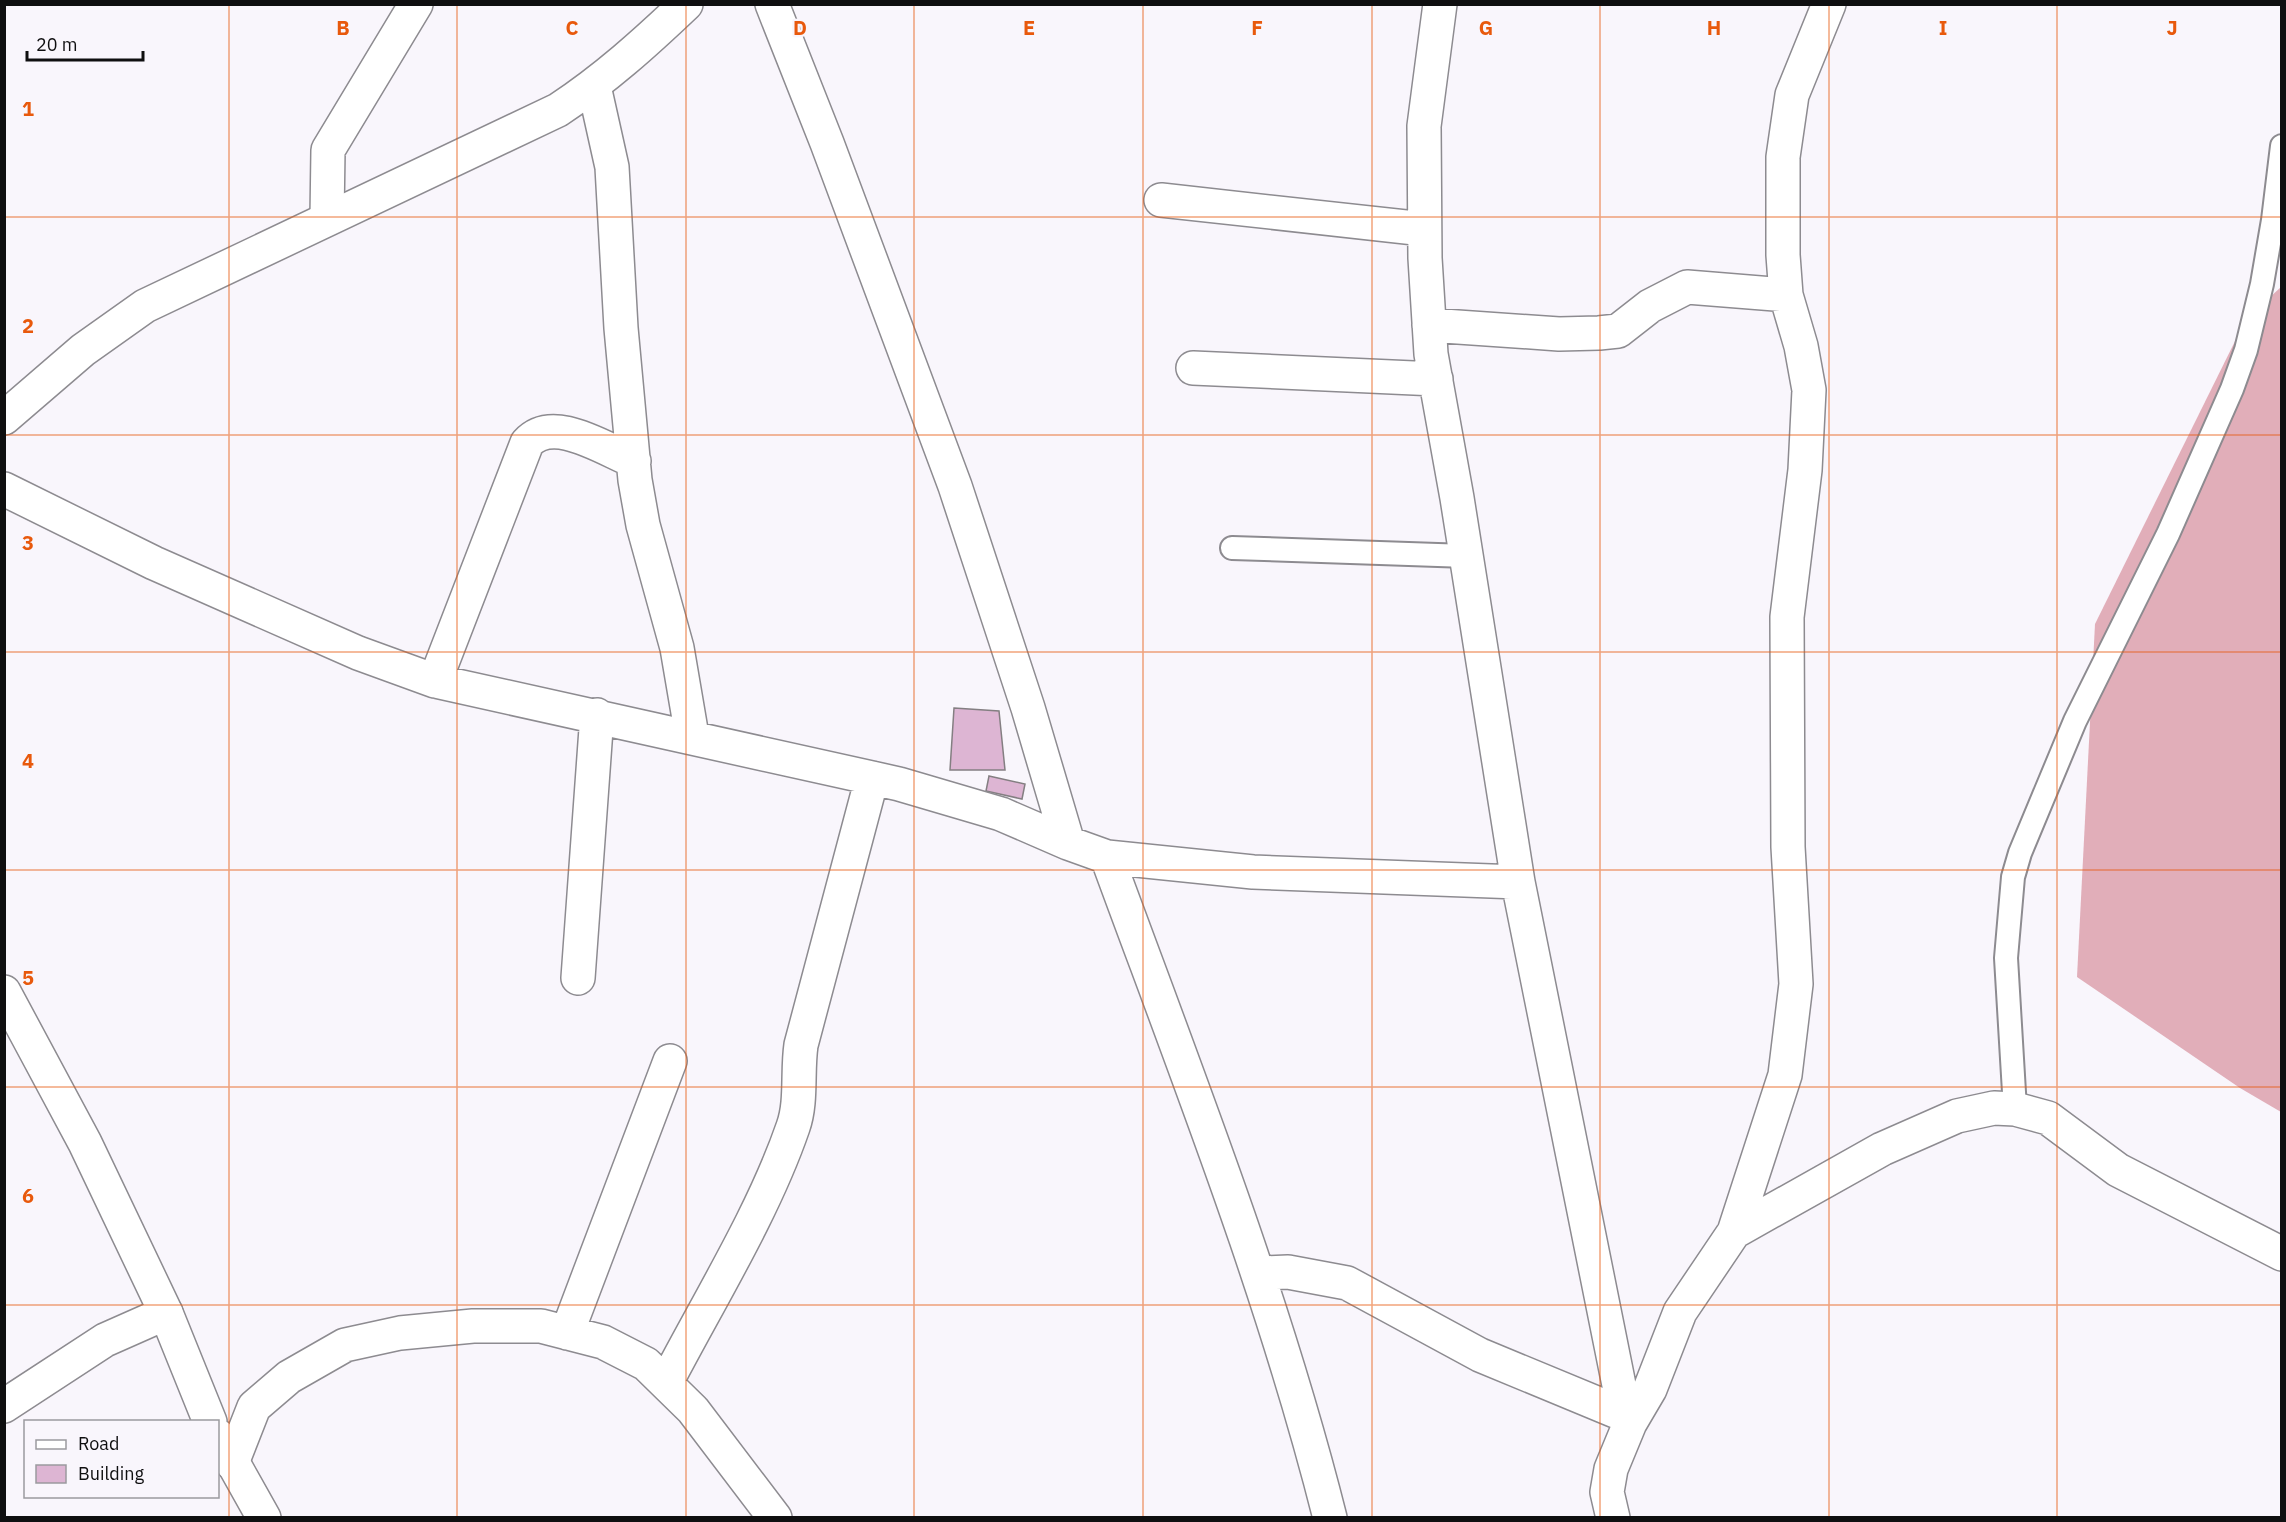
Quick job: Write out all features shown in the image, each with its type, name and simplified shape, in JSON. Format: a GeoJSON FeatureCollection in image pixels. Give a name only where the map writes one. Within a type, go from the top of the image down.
{"type":"FeatureCollection","features":[{"type":"Feature","properties":{"kind":"street"},"geometry":{"type":"LineString","coordinates":[[327,218],[328,150],[416,4]]}},
{"type":"Feature","properties":{"kind":"street"},"geometry":{"type":"LineString","coordinates":[[4,418],[83,350],[145,306],[558,110],[594,86],[640,49],[686,4]]}},
{"type":"Feature","properties":{"kind":"street"},"geometry":{"type":"LineString","coordinates":[[772,4],[827,143],[955,486],[1028,708],[1068,843]]}},
{"type":"Feature","properties":{"kind":"street"},"geometry":{"type":"LineString","coordinates":[[1440,4],[1424,126],[1424,230],[1429,325],[1436,379],[1467,556],[1518,882],[1627,1419]]}},
{"type":"Feature","properties":{"kind":"street"},"geometry":{"type":"LineString","coordinates":[[1613,1518],[1607,1492],[1611,1469],[1627,1419],[1650,1389],[1680,1312],[1734,1232],[1785,1075],[1796,984],[1788,848],[1787,617],[1805,470],[1809,390],[1801,346],[1786,295],[1783,255],[1783,157],[1792,95],[1829,4]]}},
{"type":"Feature","properties":{"kind":"street"},"geometry":{"type":"LineString","coordinates":[[594,86],[612,167],[621,328],[634,461],[643,525],[677,648],[692,736]]}},
{"type":"Feature","properties":{"kind":"street"},"geometry":{"type":"LineString","coordinates":[[1161,200],[1424,230]]}},
{"type":"Feature","properties":{"kind":"street"},"geometry":{"type":"LineString","coordinates":[[1429,325],[1559,334],[1599,333],[1618,331],[1650,306],[1687,287],[1786,295]]}},
{"type":"Feature","properties":{"kind":"street"},"geometry":{"type":"LineString","coordinates":[[1193,368],[1436,379]]}},
{"type":"Feature","properties":{"kind":"street"},"geometry":{"type":"LineString","coordinates":[[435,681],[527,444],[535,434],[549,430],[569,434],[634,461]]}},
{"type":"Feature","properties":{"kind":"street"},"geometry":{"type":"LineString","coordinates":[[4,489],[175,573],[358,653],[435,681],[692,736],[872,778],[1001,814],[1107,857],[1253,872],[1518,882]]}},
{"type":"Feature","properties":{"kind":"street"},"geometry":{"type":"LineString","coordinates":[[578,978],[597,715]]}},
{"type":"Feature","properties":{"kind":"street"},"geometry":{"type":"LineString","coordinates":[[666,1383],[758,1207],[793,1126],[798,1106],[797,1071],[801,1045],[872,778]]}},
{"type":"Feature","properties":{"kind":"street"},"geometry":{"type":"LineString","coordinates":[[1107,857],[1260,1273],[1313,1450],[1330,1518]]}},
{"type":"Feature","properties":{"kind":"street"},"geometry":{"type":"LineString","coordinates":[[4,992],[86,1143],[166,1313],[209,1420]]}},
{"type":"Feature","properties":{"kind":"street"},"geometry":{"type":"LineString","coordinates":[[567,1333],[670,1061]]}},
{"type":"Feature","properties":{"kind":"street"},"geometry":{"type":"LineString","coordinates":[[1734,1232],[1903,1139],[1957,1116],[1994,1108],[2015,1110],[2048,1118],[2118,1170],[2282,1254]]}},
{"type":"Feature","properties":{"kind":"street"},"geometry":{"type":"LineString","coordinates":[[1260,1273],[1288,1272],[1347,1284],[1480,1355],[1627,1419]]}},
{"type":"Feature","properties":{"kind":"street"},"geometry":{"type":"LineString","coordinates":[[4,1406],[105,1340],[166,1313]]}},
{"type":"Feature","properties":{"kind":"street"},"geometry":{"type":"LineString","coordinates":[[264,1518],[225,1449],[254,1407],[289,1377],[345,1345],[400,1333],[473,1326],[540,1326],[603,1342],[646,1364],[693,1410],[775,1518]]}},
{"type":"Feature","properties":{"kind":"lane"},"geometry":{"type":"LineString","coordinates":[[2015,1110],[2006,958],[2013,877],[2020,853],[2075,721],[2168,534],[2232,389],[2246,350],[2262,284],[2274,220],[2282,146]]}},
{"type":"Feature","properties":{"kind":"lane"},"geometry":{"type":"LineString","coordinates":[[1232,548],[1467,556]]}},
{"type":"Feature","properties":{"kind":"shaded area"},"geometry":{"type":"Polygon","coordinates":[[[2281,287],[2281,1112],[2240,1088],[2077,977],[2095,624],[2246,319],[2281,287]]]}},
{"type":"Feature","properties":{"kind":"building"},"geometry":{"type":"Polygon","coordinates":[[[954,708],[999,711],[1005,770],[950,770],[954,708]]]}},
{"type":"Feature","properties":{"kind":"building"},"geometry":{"type":"Polygon","coordinates":[[[989,776],[1025,784],[1022,799],[986,791],[989,776]]]}}]}
